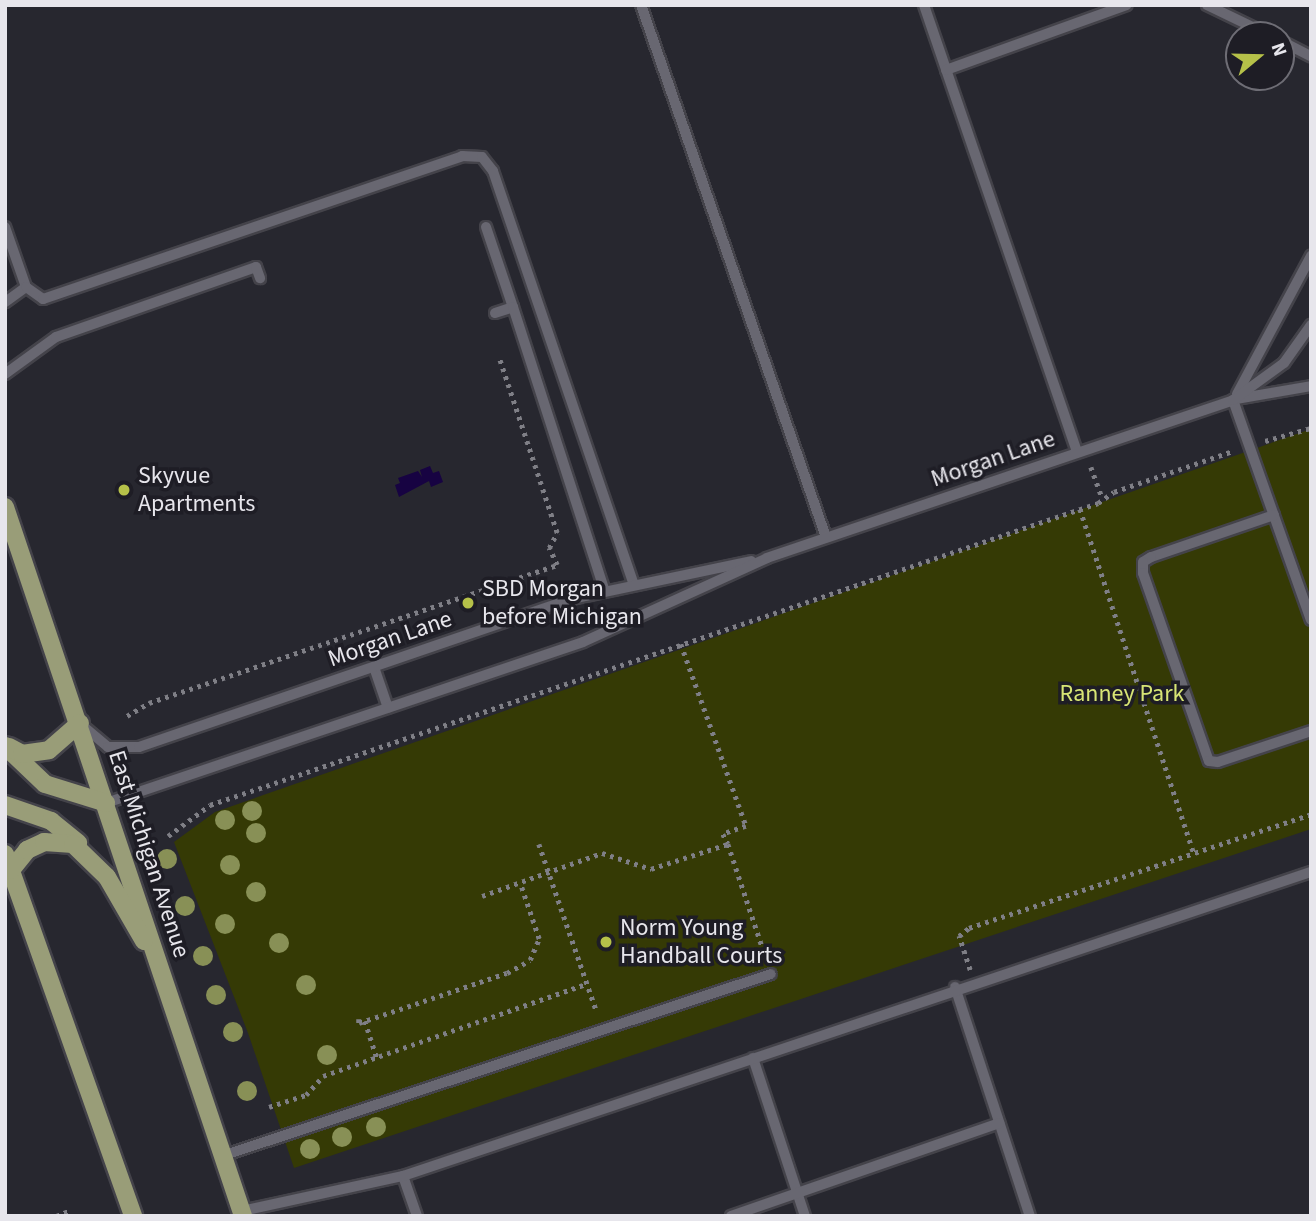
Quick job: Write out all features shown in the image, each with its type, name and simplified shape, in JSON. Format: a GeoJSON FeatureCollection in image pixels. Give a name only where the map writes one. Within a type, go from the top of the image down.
{"type":"FeatureCollection","features":[{"type":"Feature","properties":{"kind":"main road","name":"East Michigan Avenue"},"geometry":{"type":"LineString","coordinates":[[5,508],[80,723],[243,1213]]}},
{"type":"Feature","properties":{"kind":"main road"},"geometry":{"type":"LineString","coordinates":[[5,745],[22,754],[40,753],[58,745],[80,723]]}},
{"type":"Feature","properties":{"kind":"main road"},"geometry":{"type":"LineString","coordinates":[[5,745],[45,784],[106,803]]}},
{"type":"Feature","properties":{"kind":"main road"},"geometry":{"type":"LineString","coordinates":[[5,804],[51,821],[90,856],[162,971]]}},
{"type":"Feature","properties":{"kind":"main road"},"geometry":{"type":"LineString","coordinates":[[90,856],[63,841],[44,842],[8,862],[133,1216]]}},
{"type":"Feature","properties":{"kind":"lane"},"geometry":{"type":"LineString","coordinates":[[641,5],[826,537]]}},
{"type":"Feature","properties":{"kind":"lane"},"geometry":{"type":"LineString","coordinates":[[924,5],[1081,451]]}},
{"type":"Feature","properties":{"kind":"lane"},"geometry":{"type":"LineString","coordinates":[[946,70],[1127,5]]}},
{"type":"Feature","properties":{"kind":"lane"},"geometry":{"type":"LineString","coordinates":[[1207,5],[1240,21]]}},
{"type":"Feature","properties":{"kind":"lane"},"geometry":{"type":"LineString","coordinates":[[1295,48],[1311,56]]}},
{"type":"Feature","properties":{"kind":"lane"},"geometry":{"type":"LineString","coordinates":[[5,227],[26,286],[43,299],[462,156],[482,157],[493,171],[635,586]]}},
{"type":"Feature","properties":{"kind":"lane"},"geometry":{"type":"LineString","coordinates":[[486,227],[606,592]]}},
{"type":"Feature","properties":{"kind":"lane"},"geometry":{"type":"LineString","coordinates":[[1311,256],[1233,400],[1311,620]]}},
{"type":"Feature","properties":{"kind":"lane"},"geometry":{"type":"LineString","coordinates":[[5,374],[55,337],[256,267],[260,278]]}},
{"type":"Feature","properties":{"kind":"lane"},"geometry":{"type":"LineString","coordinates":[[5,302],[26,286]]}},
{"type":"Feature","properties":{"kind":"lane"},"geometry":{"type":"LineString","coordinates":[[495,313],[513,307]]}},
{"type":"Feature","properties":{"kind":"lane","name":"Morgan Lane"},"geometry":{"type":"LineString","coordinates":[[106,803],[617,629],[767,558],[1233,400],[1284,363],[1311,325]]}},
{"type":"Feature","properties":{"kind":"lane"},"geometry":{"type":"LineString","coordinates":[[1233,400],[1311,386]]}},
{"type":"Feature","properties":{"kind":"lane"},"geometry":{"type":"LineString","coordinates":[[1274,515],[1152,557],[1143,562],[1143,573],[1209,761],[1218,762],[1311,731]]}},
{"type":"Feature","properties":{"kind":"lane","name":"Morgan Lane"},"geometry":{"type":"LineString","coordinates":[[80,723],[108,747],[139,747],[606,592],[767,558]]}},
{"type":"Feature","properties":{"kind":"lane"},"geometry":{"type":"LineString","coordinates":[[374,667],[388,708]]}},
{"type":"Feature","properties":{"kind":"lane"},"geometry":{"type":"LineString","coordinates":[[243,1213],[403,1176],[955,987],[1311,872]]}},
{"type":"Feature","properties":{"kind":"lane"},"geometry":{"type":"LineString","coordinates":[[222,1156],[771,974]]}},
{"type":"Feature","properties":{"kind":"lane"},"geometry":{"type":"LineString","coordinates":[[955,987],[1030,1216]]}},
{"type":"Feature","properties":{"kind":"lane"},"geometry":{"type":"LineString","coordinates":[[753,1058],[805,1216]]}},
{"type":"Feature","properties":{"kind":"lane"},"geometry":{"type":"LineString","coordinates":[[731,1216],[999,1123]]}},
{"type":"Feature","properties":{"kind":"lane"},"geometry":{"type":"LineString","coordinates":[[403,1176],[417,1216]]}},
{"type":"Feature","properties":{"kind":"path"},"geometry":{"type":"LineString","coordinates":[[127,716],[149,703],[557,565],[549,548],[557,533],[499,358]]}},
{"type":"Feature","properties":{"kind":"path"},"geometry":{"type":"LineString","coordinates":[[168,836],[210,805],[1080,509],[1102,497],[1249,445],[1311,428]]}},
{"type":"Feature","properties":{"kind":"path"},"geometry":{"type":"LineString","coordinates":[[1081,451],[1102,497]]}},
{"type":"Feature","properties":{"kind":"path"},"geometry":{"type":"LineString","coordinates":[[1080,509],[1194,853]]}},
{"type":"Feature","properties":{"kind":"path"},"geometry":{"type":"LineString","coordinates":[[681,644],[746,826],[723,834],[771,974]]}},
{"type":"Feature","properties":{"kind":"path"},"geometry":{"type":"LineString","coordinates":[[974,982],[959,936],[969,928],[1311,814]]}},
{"type":"Feature","properties":{"kind":"path"},"geometry":{"type":"LineString","coordinates":[[539,844],[597,1012]]}},
{"type":"Feature","properties":{"kind":"path"},"geometry":{"type":"LineString","coordinates":[[482,896],[602,853],[651,869],[728,844]]}},
{"type":"Feature","properties":{"kind":"path"},"geometry":{"type":"LineString","coordinates":[[377,1057],[362,1020],[507,972],[530,960],[539,939],[520,883]]}},
{"type":"Feature","properties":{"kind":"path"},"geometry":{"type":"LineString","coordinates":[[269,1107],[306,1095],[323,1076],[586,984]]}},
{"type":"Feature","properties":{"kind":"path"},"geometry":{"type":"LineString","coordinates":[[55,1216],[71,1210]]}},
{"type":"Feature","properties":{"kind":"green space","name":"Ranney Park"},"geometry":{"type":"Polygon","coordinates":[[[1311,429],[1311,829],[294,1168],[248,1033],[174,842],[215,812],[1311,429]]]}},
{"type":"Feature","properties":{"kind":"shaded area"},"geometry":{"type":"Polygon","coordinates":[[[430,466],[433,473],[439,471],[443,482],[431,487],[429,481],[399,497],[395,485],[400,483],[398,478],[418,471],[422,477],[420,470],[430,466]]]}},
{"type":"Feature","properties":{"kind":"place","name":"Skyvue Apartments"},"geometry":{"type":"Point","coordinates":[124,490]}},
{"type":"Feature","properties":{"kind":"place","name":"SBD Morgan before Michigan"},"geometry":{"type":"Point","coordinates":[468,603]}},
{"type":"Feature","properties":{"kind":"place","name":"Norm Young Handball Courts"},"geometry":{"type":"Point","coordinates":[606,942]}}]}
